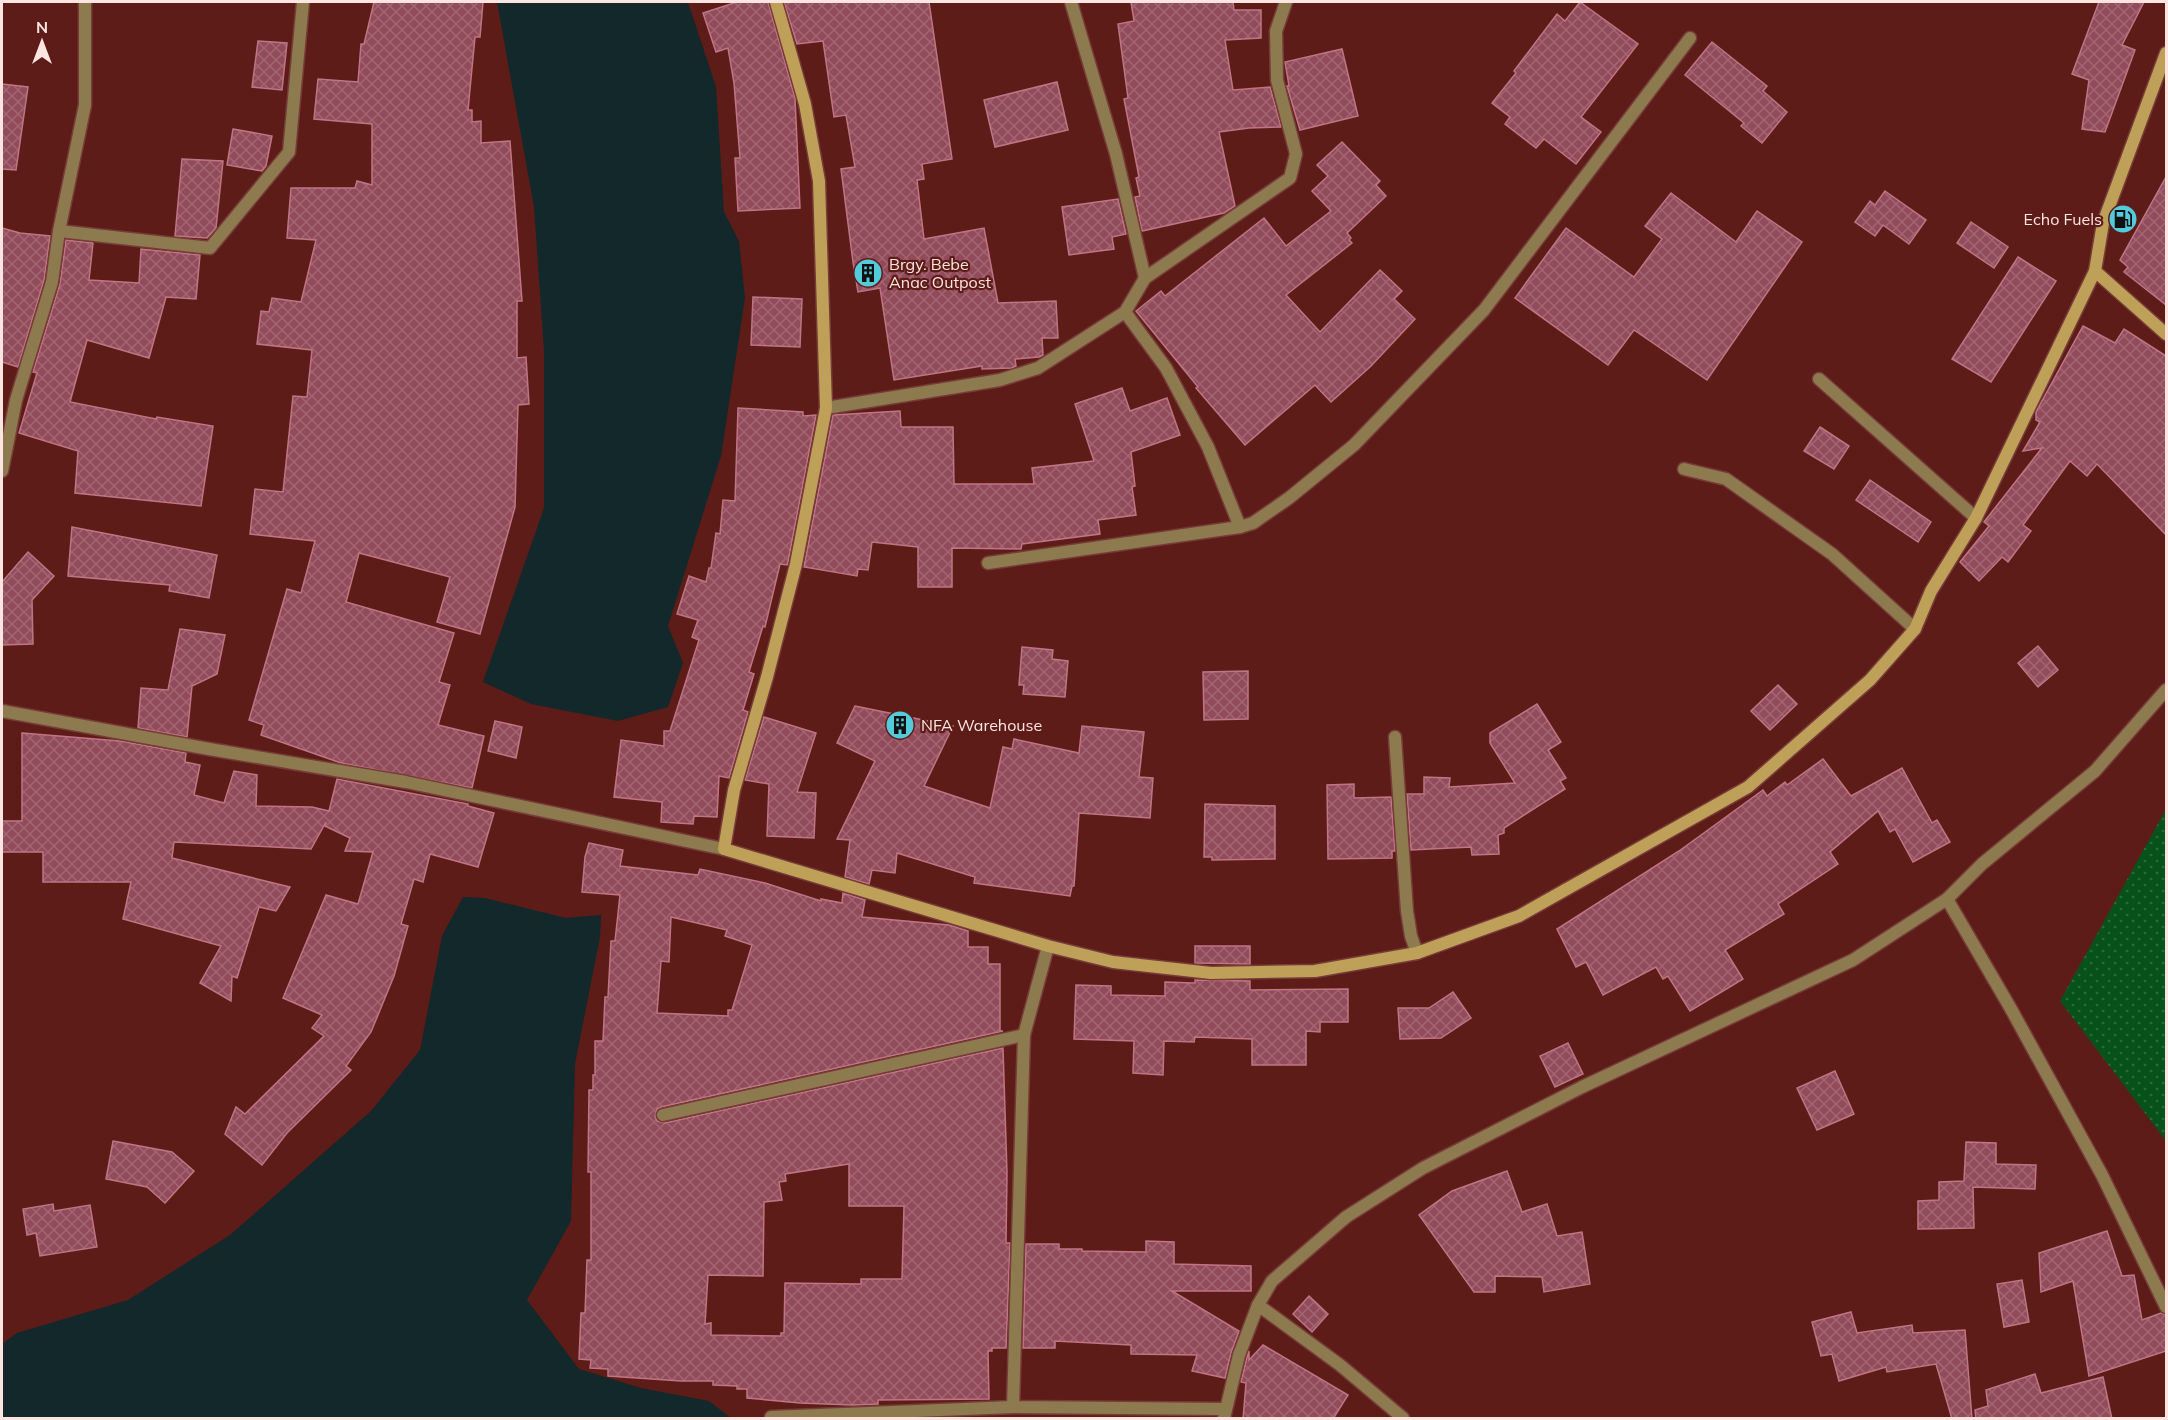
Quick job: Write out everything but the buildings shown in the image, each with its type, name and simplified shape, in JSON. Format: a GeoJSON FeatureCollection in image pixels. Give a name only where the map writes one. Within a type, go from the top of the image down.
{"type":"FeatureCollection","features":[{"type":"Feature","properties":{"kind":"main road"},"geometry":{"type":"LineString","coordinates":[[776,2],[805,104],[819,181],[826,408],[796,564],[767,677],[734,790],[724,849],[1048,946],[1113,962],[1211,973],[1315,971],[1417,953],[1519,916],[1748,787],[1870,680],[1915,629],[1931,591],[1976,518],[2095,271],[2103,223],[2166,53]]}},
{"type":"Feature","properties":{"kind":"main road"},"geometry":{"type":"LineString","coordinates":[[2095,271],[2166,334]]}},
{"type":"Feature","properties":{"kind":"street"},"geometry":{"type":"LineString","coordinates":[[2,471],[16,400],[52,282],[59,231],[84,105],[86,2]]}},
{"type":"Feature","properties":{"kind":"street"},"geometry":{"type":"LineString","coordinates":[[59,231],[210,248],[289,152],[303,2]]}},
{"type":"Feature","properties":{"kind":"street"},"geometry":{"type":"LineString","coordinates":[[1071,2],[1116,154],[1145,278]]}},
{"type":"Feature","properties":{"kind":"street"},"geometry":{"type":"LineString","coordinates":[[826,408],[1000,380],[1038,368],[1125,312],[1145,278],[1290,178],[1296,154],[1277,80],[1276,31],[1286,2]]}},
{"type":"Feature","properties":{"kind":"street"},"geometry":{"type":"LineString","coordinates":[[988,563],[1240,527],[1253,523],[1289,498],[1354,445],[1484,310],[1690,38]]}},
{"type":"Feature","properties":{"kind":"street"},"geometry":{"type":"LineString","coordinates":[[1125,312],[1166,368],[1208,447],[1240,527]]}},
{"type":"Feature","properties":{"kind":"street"},"geometry":{"type":"LineString","coordinates":[[1819,379],[1976,518]]}},
{"type":"Feature","properties":{"kind":"street"},"geometry":{"type":"LineString","coordinates":[[1684,469],[1726,479],[1832,554],[1915,629]]}},
{"type":"Feature","properties":{"kind":"street"},"geometry":{"type":"LineString","coordinates":[[771,1417],[1013,1407],[1225,1414],[1239,1355],[1258,1305],[1272,1281],[1346,1217],[1423,1168],[1582,1087],[1853,960],[1947,899],[1982,864],[2095,771],[2166,690]]}},
{"type":"Feature","properties":{"kind":"street"},"geometry":{"type":"LineString","coordinates":[[2,711],[406,782],[724,849]]}},
{"type":"Feature","properties":{"kind":"street"},"geometry":{"type":"LineString","coordinates":[[1395,737],[1407,911],[1417,953]]}},
{"type":"Feature","properties":{"kind":"street"},"geometry":{"type":"LineString","coordinates":[[1947,899],[2102,1174],[2166,1307]]}},
{"type":"Feature","properties":{"kind":"street"},"geometry":{"type":"LineString","coordinates":[[1013,1407],[1024,1035],[1048,946]]}},
{"type":"Feature","properties":{"kind":"street"},"geometry":{"type":"LineString","coordinates":[[663,1115],[1024,1035]]}},
{"type":"Feature","properties":{"kind":"street"},"geometry":{"type":"LineString","coordinates":[[1258,1305],[1340,1365],[1403,1419]]}},
{"type":"Feature","properties":{"kind":"green space"},"geometry":{"type":"Polygon","coordinates":[[[2166,809],[2166,1141],[2060,1001],[2166,809]]]}},
{"type":"Feature","properties":{"kind":"water"},"geometry":{"type":"Polygon","coordinates":[[[497,2],[688,2],[716,87],[724,212],[739,241],[745,298],[721,456],[668,626],[683,663],[668,707],[618,721],[531,704],[483,682],[544,508],[544,351],[534,207],[497,2]]]}},
{"type":"Feature","properties":{"kind":"water"},"geometry":{"type":"Polygon","coordinates":[[[463,897],[485,898],[566,918],[601,915],[600,937],[575,1064],[571,1221],[527,1300],[579,1369],[641,1388],[709,1401],[731,1418],[2,1418],[2,1344],[17,1333],[128,1300],[230,1235],[371,1111],[420,1050],[442,936],[463,897]]]}},
{"type":"Feature","properties":{"kind":"place","name":"Echo Fuels"},"geometry":{"type":"Point","coordinates":[2123,219]}},
{"type":"Feature","properties":{"kind":"place","name":"Brgy. Bebe Anac Outpost"},"geometry":{"type":"Point","coordinates":[868,273]}},
{"type":"Feature","properties":{"kind":"place","name":"NFA Warehouse"},"geometry":{"type":"Point","coordinates":[900,725]}}]}
